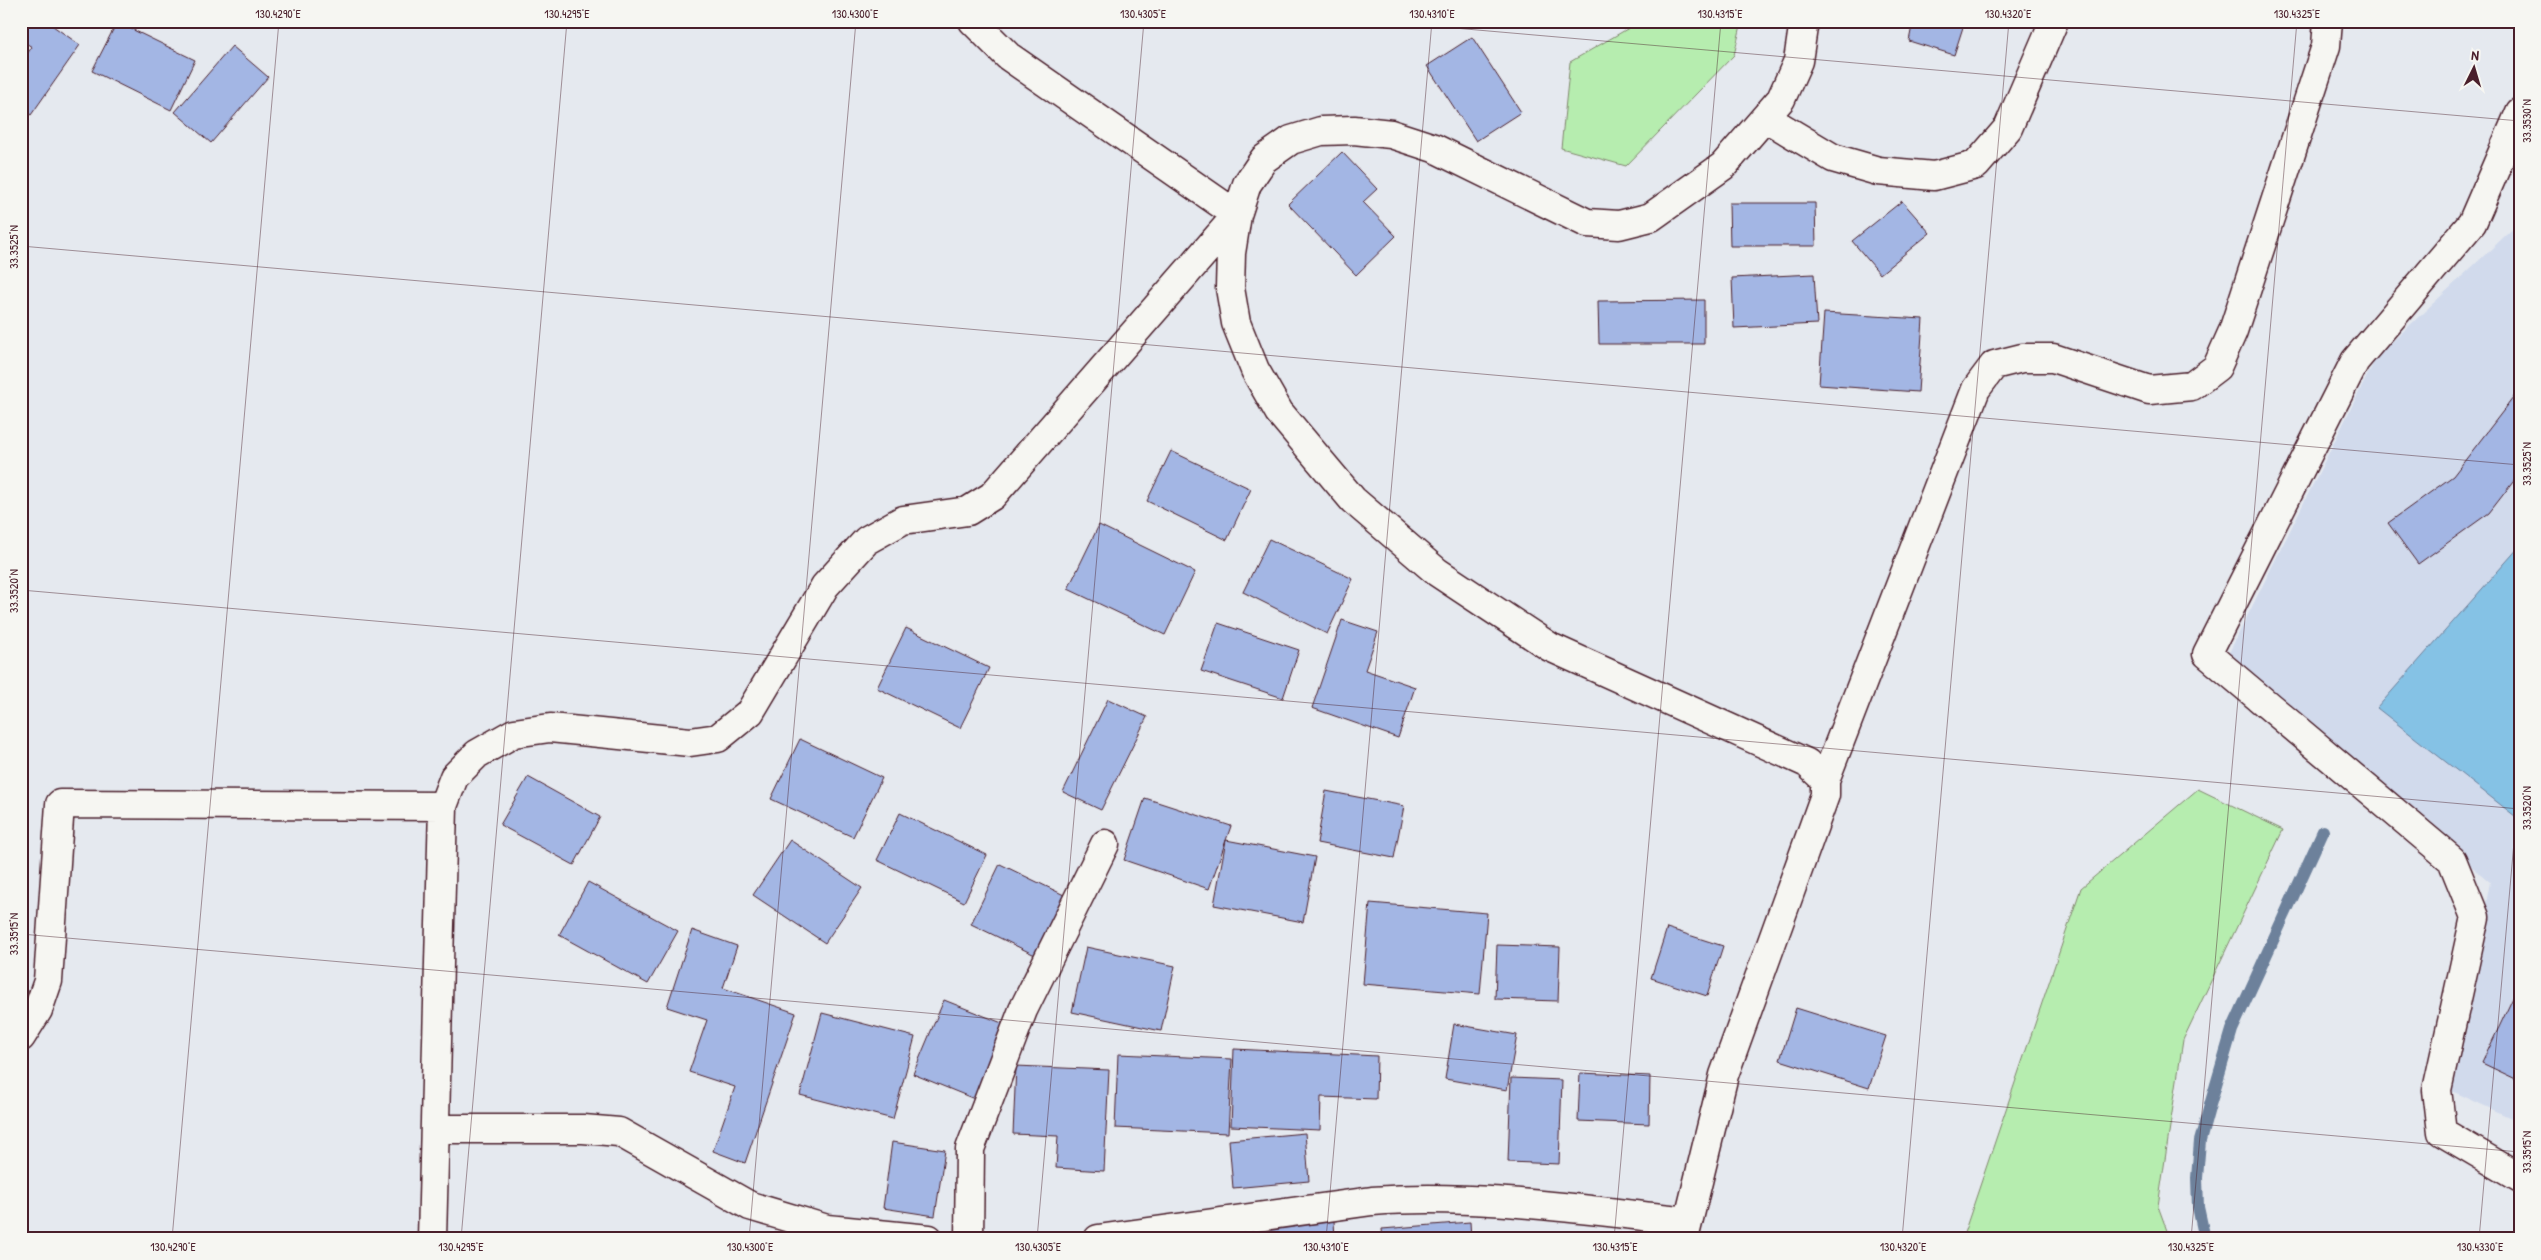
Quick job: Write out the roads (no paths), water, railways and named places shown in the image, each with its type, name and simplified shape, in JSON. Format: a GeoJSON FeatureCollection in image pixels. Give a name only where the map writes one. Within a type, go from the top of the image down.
{"type":"FeatureCollection","features":[{"type":"Feature","properties":{"kind":"street"},"geometry":{"type":"LineString","coordinates":[[973,21],[1008,56],[1237,215]]}},
{"type":"Feature","properties":{"kind":"street"},"geometry":{"type":"LineString","coordinates":[[1804,21],[1798,61],[1781,100],[1723,166],[1651,217],[1618,225],[1587,223],[1434,148],[1391,134],[1354,130],[1320,131],[1291,140],[1264,159],[1247,184],[1237,215],[1231,253],[1230,288],[1236,322],[1255,370],[1279,412],[1354,500],[1436,572],[1550,648],[1807,763],[1826,780]]}},
{"type":"Feature","properties":{"kind":"street"},"geometry":{"type":"LineString","coordinates":[[1766,118],[1833,158],[1878,171],[1934,176],[1976,165],[2008,128],[2054,21]]}},
{"type":"Feature","properties":{"kind":"street"},"geometry":{"type":"LineString","coordinates":[[1098,1239],[1405,1198],[1488,1199],[1686,1230],[1724,1075],[1825,795],[1826,780],[1976,389],[1994,365],[2022,358],[2053,358],[2148,390],[2192,386],[2217,367],[2233,331],[2326,46],[2328,21]]}},
{"type":"Feature","properties":{"kind":"street"},"geometry":{"type":"LineString","coordinates":[[2520,112],[2472,223],[2355,361],[2207,654],[2452,860],[2475,917],[2437,1090],[2442,1132],[2520,1178]]}},
{"type":"Feature","properties":{"kind":"street"},"geometry":{"type":"LineString","coordinates":[[432,1239],[443,806],[454,777],[476,754],[514,734],[550,728],[690,742],[718,738],[750,712],[825,586],[867,540],[903,520],[968,511],[992,496],[1237,215]]}},
{"type":"Feature","properties":{"kind":"street"},"geometry":{"type":"LineString","coordinates":[[21,1037],[38,1010],[48,981],[60,804],[443,806]]}},
{"type":"Feature","properties":{"kind":"street"},"geometry":{"type":"LineString","coordinates":[[969,1239],[970,1149],[1023,1010],[1105,844]]}},
{"type":"Feature","properties":{"kind":"street"},"geometry":{"type":"LineString","coordinates":[[434,1129],[583,1129],[619,1132],[750,1206],[827,1229],[929,1239]]}},
{"type":"Feature","properties":{"kind":"water"},"geometry":{"type":"Polygon","coordinates":[[[2520,546],[2520,820],[2377,708],[2520,546]]]}},
{"type":"Feature","properties":{"kind":"waterway"},"geometry":{"type":"LineString","coordinates":[[2205,1239],[2198,1207],[2197,1178],[2200,1141],[2210,1105],[2232,1030],[2323,831]]}}]}
